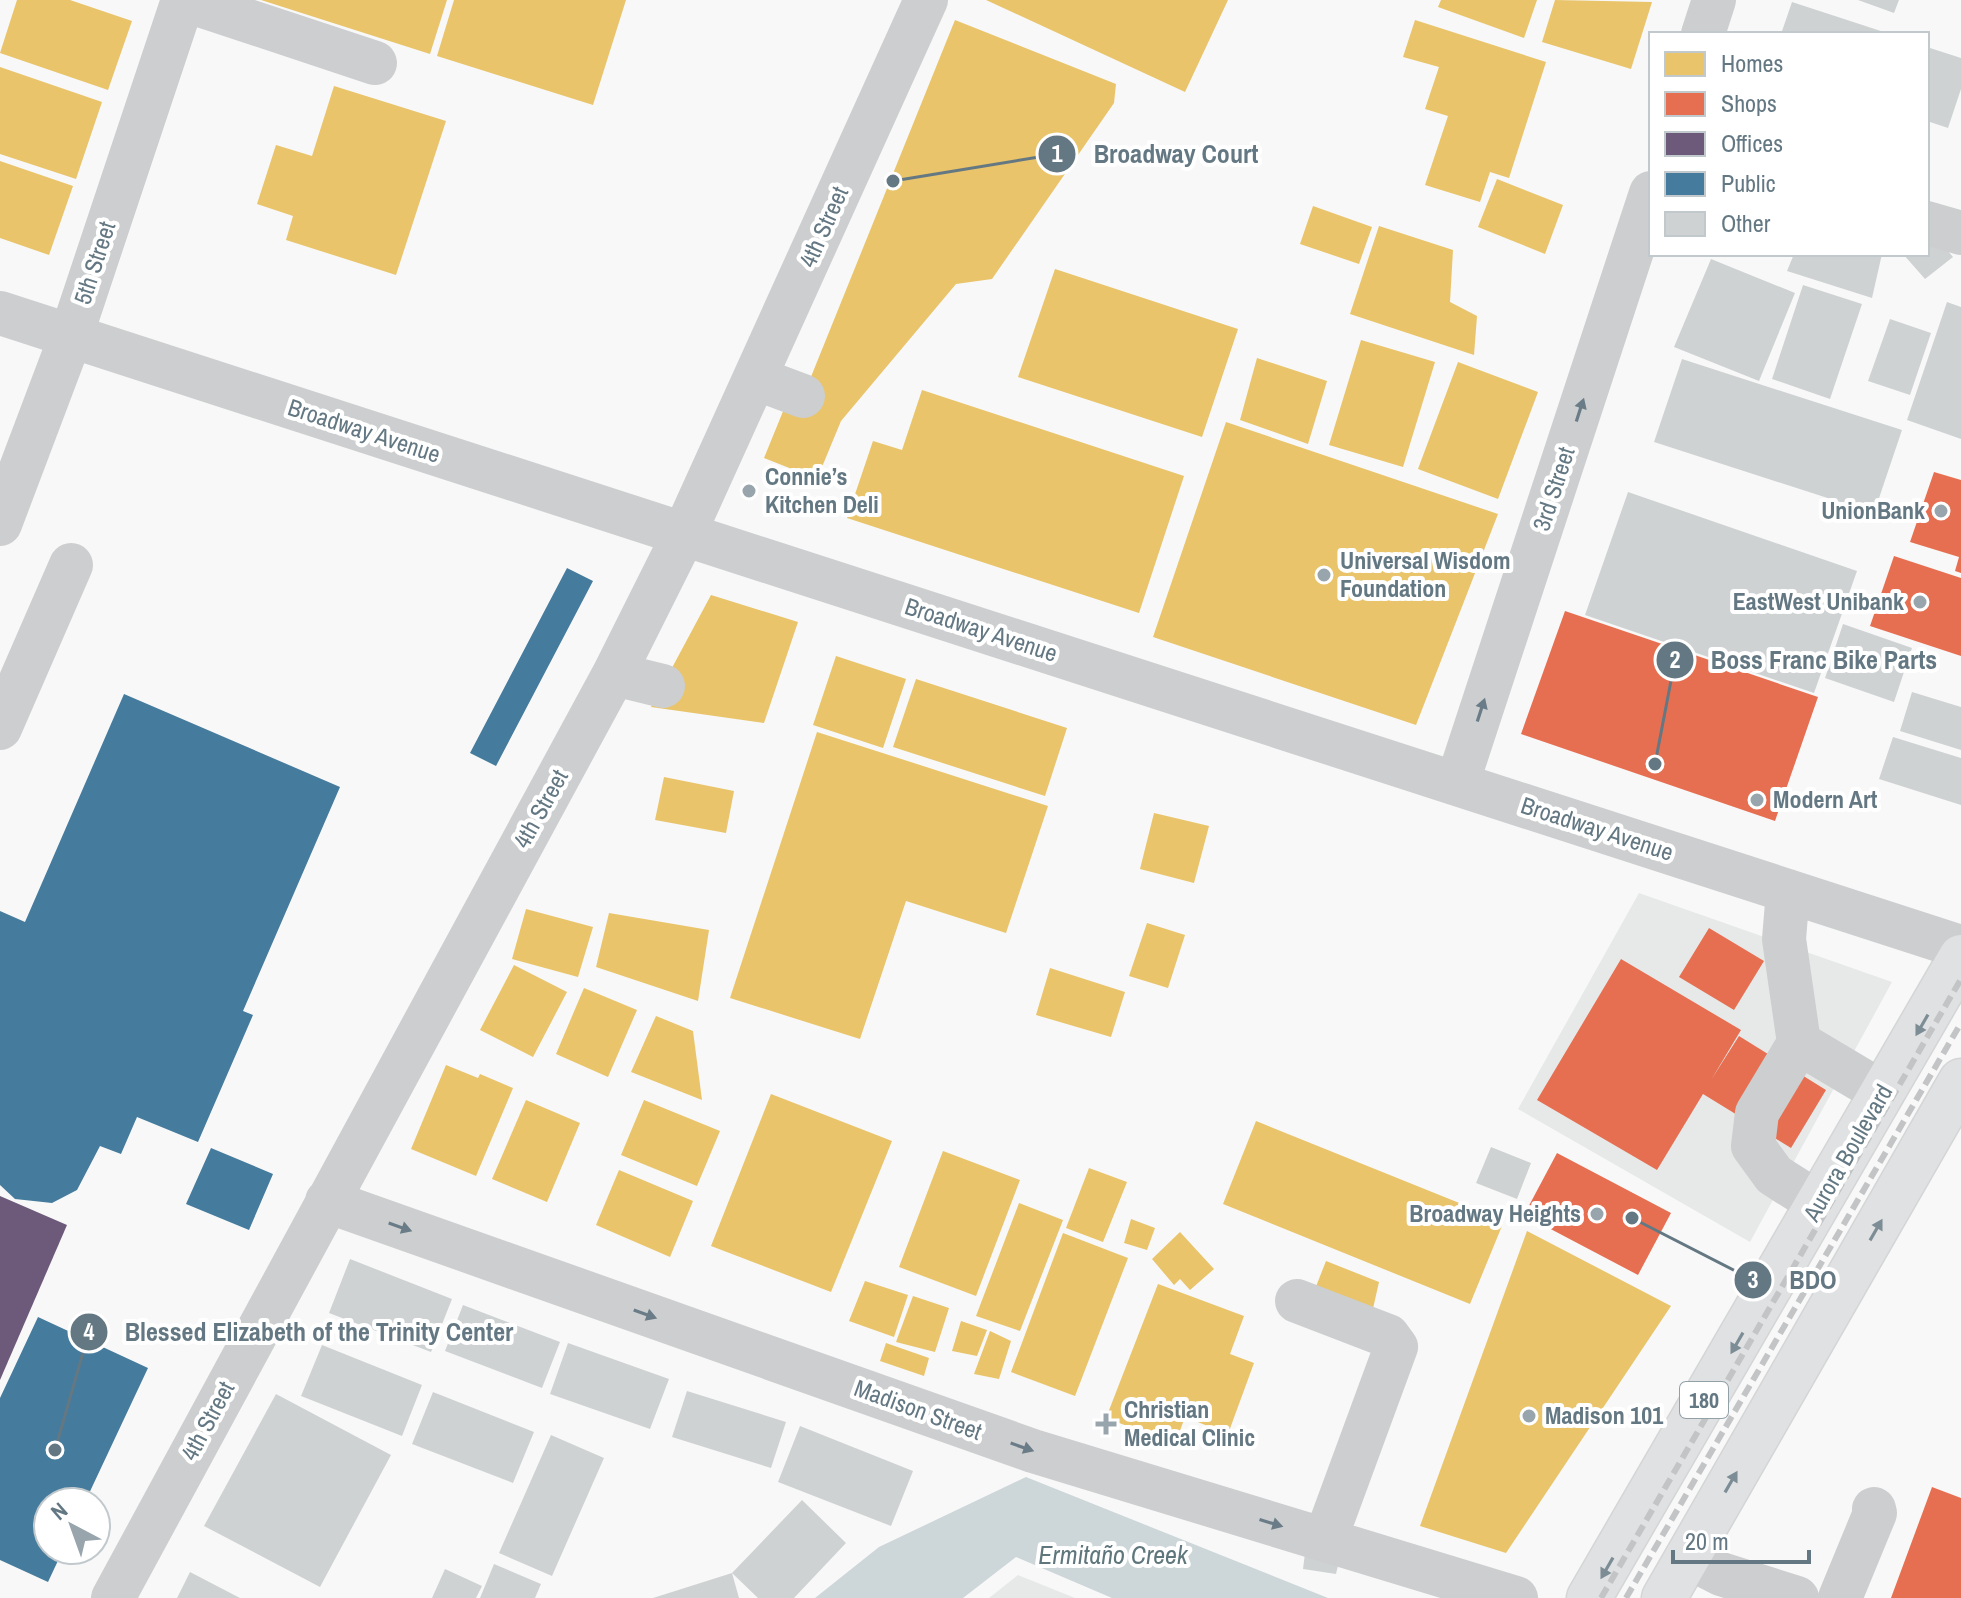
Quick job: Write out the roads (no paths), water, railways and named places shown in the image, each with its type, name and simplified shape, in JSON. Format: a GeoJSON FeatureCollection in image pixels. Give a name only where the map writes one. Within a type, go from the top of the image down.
{"type":"FeatureCollection","features":[{"type":"Feature","properties":{"kind":"main road","name":"Aurora Boulevard"},"geometry":{"type":"LineString","coordinates":[[1589,1598],[1961,957]]}},
{"type":"Feature","properties":{"kind":"main road","name":"180"},"geometry":{"type":"LineString","coordinates":[[1677,1586],[1961,1081]]}},
{"type":"Feature","properties":{"kind":"street"},"geometry":{"type":"LineString","coordinates":[[184,0],[375,63]]}},
{"type":"Feature","properties":{"kind":"street","name":"5th Street"},"geometry":{"type":"LineString","coordinates":[[0,524],[45,442],[71,336],[184,0]]}},
{"type":"Feature","properties":{"kind":"street","name":"4th Street"},"geometry":{"type":"LineString","coordinates":[[113,1598],[614,674],[684,534],[926,0]]}},
{"type":"Feature","properties":{"kind":"street"},"geometry":{"type":"LineString","coordinates":[[1704,32],[1714,0]]}},
{"type":"Feature","properties":{"kind":"street","name":"3rd Street"},"geometry":{"type":"LineString","coordinates":[[1457,784],[1649,199]]}},
{"type":"Feature","properties":{"kind":"street"},"geometry":{"type":"LineString","coordinates":[[1929,224],[1961,233]]}},
{"type":"Feature","properties":{"kind":"street","name":"Broadway Avenue"},"geometry":{"type":"LineString","coordinates":[[0,313],[1961,947]]}},
{"type":"Feature","properties":{"kind":"street"},"geometry":{"type":"LineString","coordinates":[[755,378],[803,396]]}},
{"type":"Feature","properties":{"kind":"street"},"geometry":{"type":"LineString","coordinates":[[0,728],[71,565]]}},
{"type":"Feature","properties":{"kind":"street"},"geometry":{"type":"LineString","coordinates":[[614,674],[663,686]]}},
{"type":"Feature","properties":{"kind":"street"},"geometry":{"type":"LineString","coordinates":[[1788,891],[1784,939],[1799,1043],[1757,1113],[1753,1146],[1774,1175],[1818,1203]]}},
{"type":"Feature","properties":{"kind":"street"},"geometry":{"type":"LineString","coordinates":[[1799,1043],[1883,1093]]}},
{"type":"Feature","properties":{"kind":"street","name":"Madison Street"},"geometry":{"type":"LineString","coordinates":[[327,1201],[1033,1451],[1516,1598]]}},
{"type":"Feature","properties":{"kind":"street"},"geometry":{"type":"LineString","coordinates":[[1297,1301],[1388,1336],[1396,1347],[1325,1540]]}},
{"type":"Feature","properties":{"kind":"street"},"geometry":{"type":"LineString","coordinates":[[1840,1598],[1874,1509]]}},
{"type":"Feature","properties":{"kind":"street"},"geometry":{"type":"LineString","coordinates":[[1677,1586],[1721,1574],[1797,1598]]}},
{"type":"Feature","properties":{"kind":"water","name":"Ermitaño Creek"},"geometry":{"type":"Polygon","coordinates":[[[1026,1477],[1328,1598],[1112,1598],[1016,1557],[963,1598],[815,1598],[879,1547],[1026,1477]]]}},
{"type":"Feature","properties":{"kind":"railway"},"geometry":{"type":"LineString","coordinates":[[1601,1598],[1961,979]]}},
{"type":"Feature","properties":{"kind":"railway"},"geometry":{"type":"LineString","coordinates":[[1626,1598],[1961,1023]]}},
{"type":"Feature","properties":{"kind":"place","name":"Broadway Court"},"geometry":{"type":"Point","coordinates":[893,181]}},
{"type":"Feature","properties":{"kind":"place","name":"Connie’s Kitchen Deli"},"geometry":{"type":"Point","coordinates":[749,491]}},
{"type":"Feature","properties":{"kind":"place","name":"UnionBank"},"geometry":{"type":"Point","coordinates":[1941,511]}},
{"type":"Feature","properties":{"kind":"place","name":"Universal Wisdom Foundation"},"geometry":{"type":"Point","coordinates":[1324,575]}},
{"type":"Feature","properties":{"kind":"place","name":"EastWest Unibank"},"geometry":{"type":"Point","coordinates":[1920,602]}},
{"type":"Feature","properties":{"kind":"place","name":"Boss Franc Bike Parts"},"geometry":{"type":"Point","coordinates":[1655,764]}},
{"type":"Feature","properties":{"kind":"place","name":"Modern Art"},"geometry":{"type":"Point","coordinates":[1757,800]}},
{"type":"Feature","properties":{"kind":"place","name":"Broadway Heights"},"geometry":{"type":"Point","coordinates":[1597,1214]}},
{"type":"Feature","properties":{"kind":"place","name":"BDO"},"geometry":{"type":"Point","coordinates":[1632,1218]}},
{"type":"Feature","properties":{"kind":"place","name":"Madison 101"},"geometry":{"type":"Point","coordinates":[1529,1416]}},
{"type":"Feature","properties":{"kind":"place","name":"Christian Medical Clinic"},"geometry":{"type":"Point","coordinates":[1106,1424]}},
{"type":"Feature","properties":{"kind":"place","name":"Blessed Elizabeth of the Trinity Center"},"geometry":{"type":"Point","coordinates":[55,1450]}}]}
